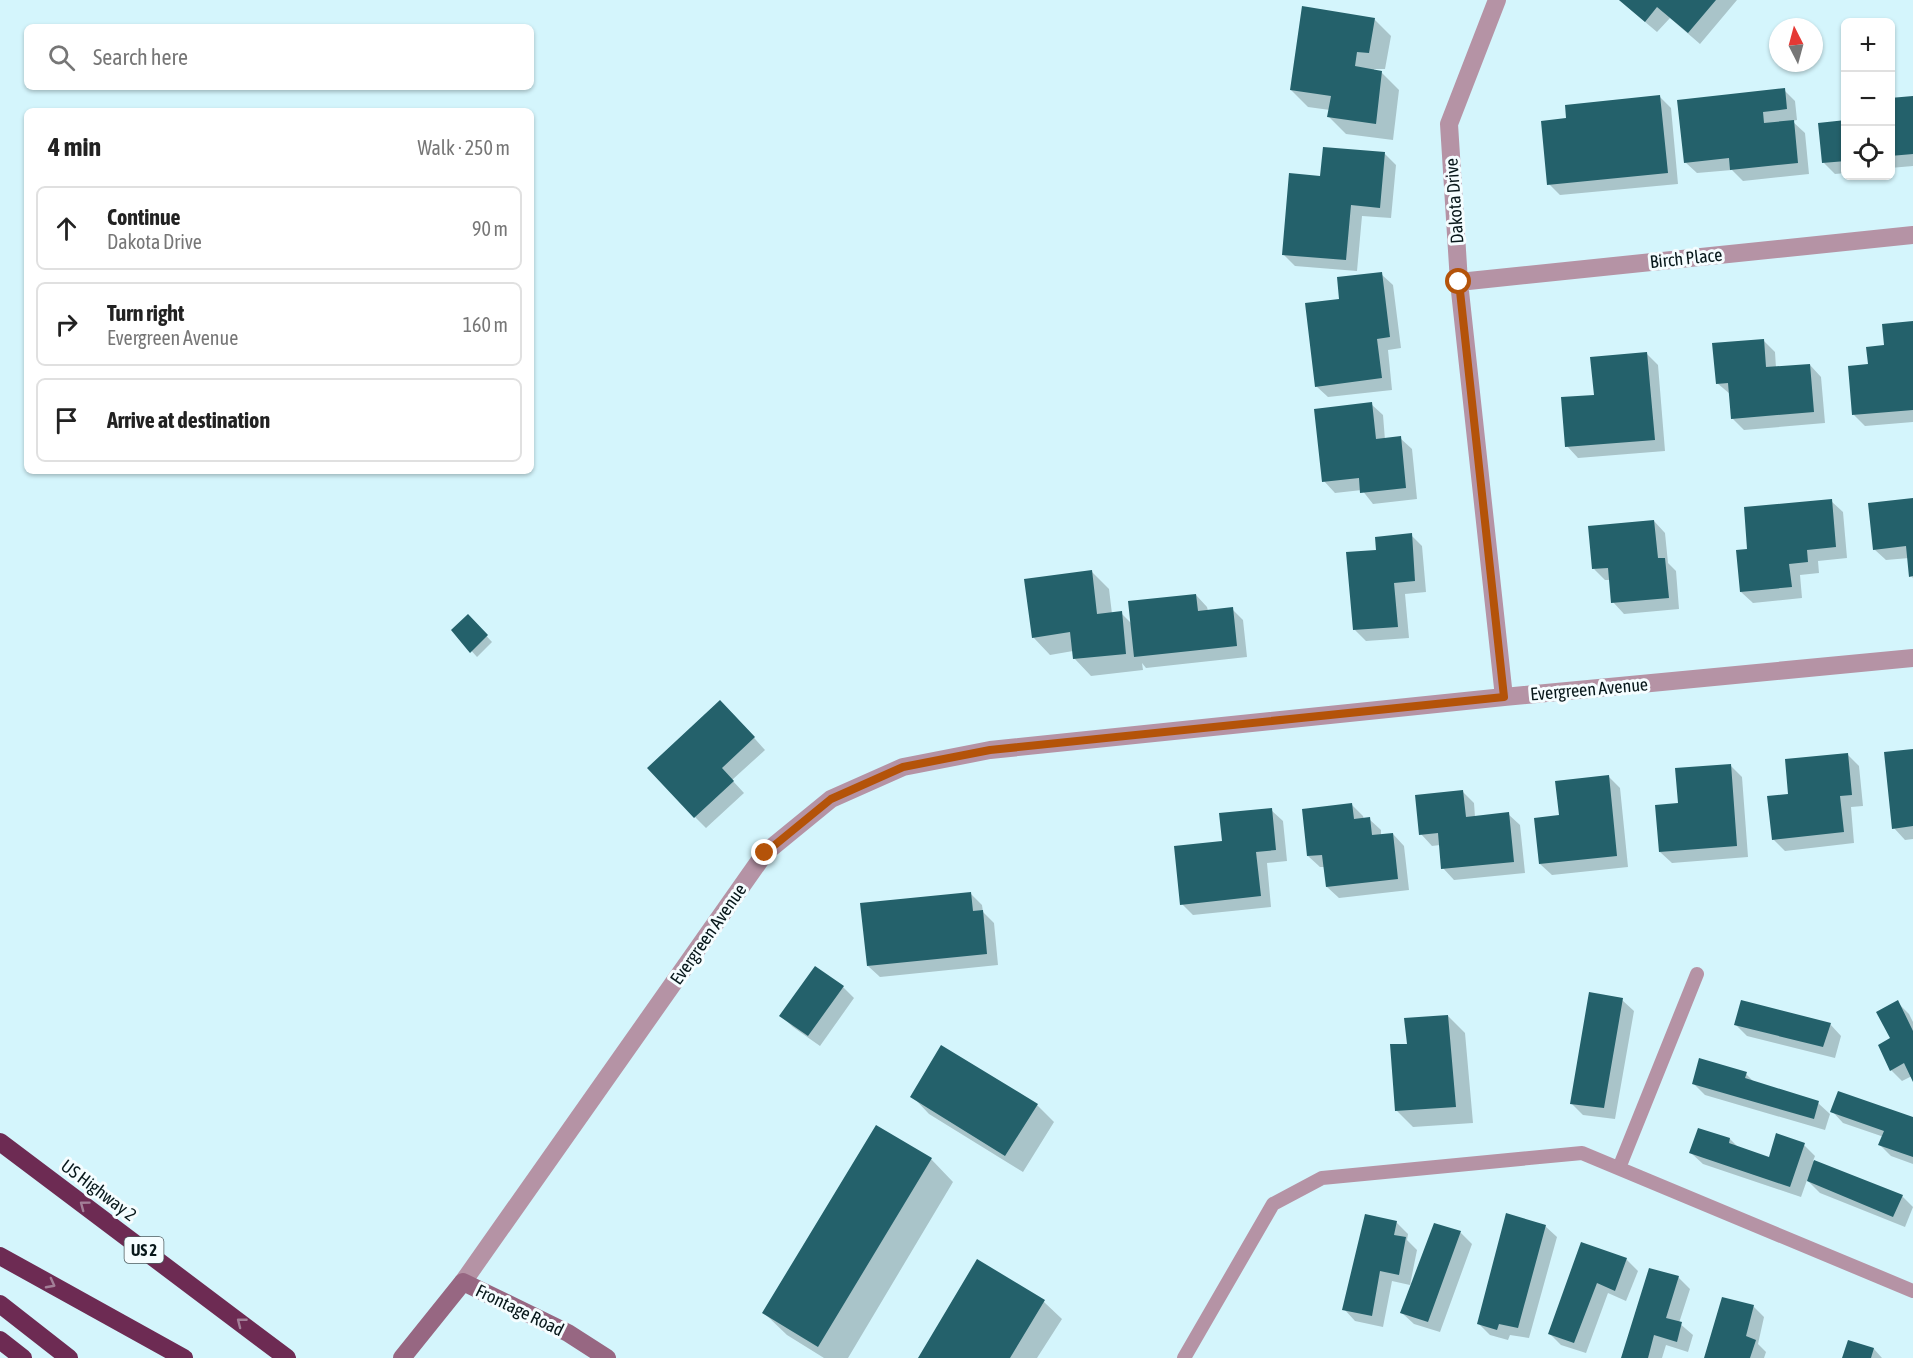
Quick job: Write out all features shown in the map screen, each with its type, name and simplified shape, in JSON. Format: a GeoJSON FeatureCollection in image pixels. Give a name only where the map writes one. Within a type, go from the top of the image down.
{"type":"FeatureCollection","features":[{"type":"Feature","properties":{"kind":"highway","name":"US Highway 2"},"geometry":{"type":"LineString","coordinates":[[0,1142],[287,1358]]}},
{"type":"Feature","properties":{"kind":"highway"},"geometry":{"type":"LineString","coordinates":[[0,1256],[184,1358]]}},
{"type":"Feature","properties":{"kind":"highway"},"geometry":{"type":"LineString","coordinates":[[0,1304],[69,1358]]}},
{"type":"Feature","properties":{"kind":"highway"},"geometry":{"type":"LineString","coordinates":[[0,1340],[23,1358]]}},
{"type":"Feature","properties":{"kind":"street","name":"Dakota Drive"},"geometry":{"type":"LineString","coordinates":[[1497,0],[1449,124],[1459,282],[1504,697]]}},
{"type":"Feature","properties":{"kind":"street","name":"Birch Place"},"geometry":{"type":"LineString","coordinates":[[1459,282],[1913,235]]}},
{"type":"Feature","properties":{"kind":"street","name":"Evergreen Avenue"},"geometry":{"type":"LineString","coordinates":[[402,1358],[463,1282],[765,853],[831,799],[903,767],[990,750],[1913,658]]}},
{"type":"Feature","properties":{"kind":"street","name":"Frontage Road"},"geometry":{"type":"LineString","coordinates":[[463,1282],[568,1333],[607,1358]]}},
{"type":"Feature","properties":{"kind":"lane"},"geometry":{"type":"LineString","coordinates":[[1618,1168],[1697,974]]}},
{"type":"Feature","properties":{"kind":"lane"},"geometry":{"type":"LineString","coordinates":[[1184,1358],[1273,1204],[1323,1178],[1582,1153],[1913,1291]]}},
{"type":"Feature","properties":{"kind":"building"},"geometry":{"type":"Polygon","coordinates":[[[1619,0],[1716,0],[1688,33],[1657,7],[1645,22],[1619,0]]]}},
{"type":"Feature","properties":{"kind":"building"},"geometry":{"type":"Polygon","coordinates":[[[1302,6],[1375,18],[1369,53],[1357,52],[1355,66],[1382,71],[1376,124],[1327,117],[1331,96],[1290,90],[1302,6]]]}},
{"type":"Feature","properties":{"kind":"building"},"geometry":{"type":"Polygon","coordinates":[[[1785,88],[1787,109],[1763,112],[1764,123],[1794,120],[1798,163],[1730,170],[1729,158],[1684,163],[1677,100],[1785,88]]]}},
{"type":"Feature","properties":{"kind":"building"},"geometry":{"type":"Polygon","coordinates":[[[1660,95],[1668,173],[1547,185],[1541,121],[1566,118],[1565,105],[1660,95]]]}},
{"type":"Feature","properties":{"kind":"building"},"geometry":{"type":"Polygon","coordinates":[[[1913,96],[1913,154],[1895,156],[1895,98],[1913,96]]]}},
{"type":"Feature","properties":{"kind":"building"},"geometry":{"type":"Polygon","coordinates":[[[1841,121],[1841,161],[1822,163],[1818,123],[1841,121]]]}},
{"type":"Feature","properties":{"kind":"building"},"geometry":{"type":"Polygon","coordinates":[[[1323,147],[1385,152],[1380,208],[1351,205],[1346,260],[1282,255],[1289,173],[1320,176],[1323,147]]]}},
{"type":"Feature","properties":{"kind":"building"},"geometry":{"type":"Polygon","coordinates":[[[1382,272],[1390,337],[1377,339],[1382,378],[1315,387],[1305,303],[1339,299],[1337,277],[1382,272]]]}},
{"type":"Feature","properties":{"kind":"building"},"geometry":{"type":"Polygon","coordinates":[[[1913,321],[1913,410],[1852,415],[1848,366],[1868,364],[1866,347],[1884,345],[1882,324],[1913,321]]]}},
{"type":"Feature","properties":{"kind":"building"},"geometry":{"type":"Polygon","coordinates":[[[1764,339],[1766,367],[1810,364],[1814,412],[1731,419],[1728,383],[1716,384],[1712,343],[1764,339]]]}},
{"type":"Feature","properties":{"kind":"building"},"geometry":{"type":"Polygon","coordinates":[[[1647,352],[1655,440],[1565,447],[1561,397],[1594,395],[1590,357],[1647,352]]]}},
{"type":"Feature","properties":{"kind":"building"},"geometry":{"type":"Polygon","coordinates":[[[1372,402],[1376,439],[1401,436],[1406,488],[1360,493],[1359,478],[1322,482],[1314,409],[1372,402]]]}},
{"type":"Feature","properties":{"kind":"building"},"geometry":{"type":"Polygon","coordinates":[[[1913,498],[1913,576],[1909,577],[1906,546],[1873,550],[1868,503],[1913,498]]]}},
{"type":"Feature","properties":{"kind":"building"},"geometry":{"type":"Polygon","coordinates":[[[1832,499],[1836,547],[1807,550],[1808,562],[1789,564],[1792,587],[1740,592],[1736,550],[1747,549],[1744,507],[1832,499]]]}},
{"type":"Feature","properties":{"kind":"building"},"geometry":{"type":"Polygon","coordinates":[[[1654,520],[1658,558],[1665,558],[1669,598],[1611,603],[1608,568],[1592,569],[1588,526],[1654,520]]]}},
{"type":"Feature","properties":{"kind":"building"},"geometry":{"type":"Polygon","coordinates":[[[1412,533],[1415,581],[1394,583],[1398,627],[1353,630],[1346,552],[1376,550],[1375,537],[1412,533]]]}},
{"type":"Feature","properties":{"kind":"building"},"geometry":{"type":"Polygon","coordinates":[[[1092,570],[1097,614],[1122,611],[1126,654],[1073,659],[1070,632],[1032,638],[1024,579],[1092,570]]]}},
{"type":"Feature","properties":{"kind":"building"},"geometry":{"type":"Polygon","coordinates":[[[1196,594],[1198,611],[1233,607],[1237,646],[1134,657],[1128,601],[1196,594]]]}},
{"type":"Feature","properties":{"kind":"building"},"geometry":{"type":"Polygon","coordinates":[[[468,614],[488,635],[470,653],[451,630],[468,614]]]}},
{"type":"Feature","properties":{"kind":"building"},"geometry":{"type":"Polygon","coordinates":[[[720,700],[755,737],[722,768],[734,781],[694,818],[647,768],[720,700]]]}},
{"type":"Feature","properties":{"kind":"building"},"geometry":{"type":"Polygon","coordinates":[[[1913,749],[1913,826],[1892,829],[1884,752],[1913,749]]]}},
{"type":"Feature","properties":{"kind":"building"},"geometry":{"type":"Polygon","coordinates":[[[1848,753],[1852,795],[1840,796],[1844,832],[1772,840],[1767,796],[1788,794],[1785,759],[1848,753]]]}},
{"type":"Feature","properties":{"kind":"building"},"geometry":{"type":"Polygon","coordinates":[[[1731,764],[1737,846],[1659,852],[1655,805],[1678,803],[1675,768],[1731,764]]]}},
{"type":"Feature","properties":{"kind":"building"},"geometry":{"type":"Polygon","coordinates":[[[1609,775],[1617,856],[1539,864],[1534,818],[1559,815],[1555,781],[1609,775]]]}},
{"type":"Feature","properties":{"kind":"building"},"geometry":{"type":"Polygon","coordinates":[[[1463,790],[1466,817],[1509,812],[1514,862],[1441,869],[1438,833],[1419,835],[1415,795],[1463,790]]]}},
{"type":"Feature","properties":{"kind":"building"},"geometry":{"type":"Polygon","coordinates":[[[1352,803],[1354,819],[1370,817],[1372,835],[1393,833],[1398,879],[1326,887],[1322,855],[1307,856],[1302,809],[1352,803]]]}},
{"type":"Feature","properties":{"kind":"building"},"geometry":{"type":"Polygon","coordinates":[[[1272,808],[1276,850],[1256,852],[1261,896],[1180,905],[1174,846],[1222,841],[1219,813],[1272,808]]]}},
{"type":"Feature","properties":{"kind":"building"},"geometry":{"type":"Polygon","coordinates":[[[971,892],[973,911],[983,910],[987,954],[867,966],[860,903],[971,892]]]}},
{"type":"Feature","properties":{"kind":"building"},"geometry":{"type":"Polygon","coordinates":[[[815,966],[844,986],[808,1036],[779,1016],[815,966]]]}},
{"type":"Feature","properties":{"kind":"building"},"geometry":{"type":"Polygon","coordinates":[[[1589,992],[1623,998],[1604,1108],[1570,1104],[1589,992]]]}},
{"type":"Feature","properties":{"kind":"building"},"geometry":{"type":"Polygon","coordinates":[[[1741,1000],[1831,1023],[1823,1047],[1734,1025],[1741,1000]]]}},
{"type":"Feature","properties":{"kind":"building"},"geometry":{"type":"Polygon","coordinates":[[[1898,1000],[1913,1031],[1913,1082],[1904,1063],[1890,1071],[1878,1045],[1890,1038],[1876,1012],[1898,1000]]]}},
{"type":"Feature","properties":{"kind":"building"},"geometry":{"type":"Polygon","coordinates":[[[1448,1015],[1456,1107],[1395,1111],[1390,1044],[1407,1044],[1404,1018],[1448,1015]]]}},
{"type":"Feature","properties":{"kind":"building"},"geometry":{"type":"Polygon","coordinates":[[[941,1045],[1038,1104],[1005,1156],[910,1097],[941,1045]]]}},
{"type":"Feature","properties":{"kind":"building"},"geometry":{"type":"Polygon","coordinates":[[[1699,1058],[1747,1072],[1745,1078],[1819,1101],[1814,1119],[1692,1084],[1699,1058]]]}},
{"type":"Feature","properties":{"kind":"building"},"geometry":{"type":"Polygon","coordinates":[[[1838,1091],[1913,1117],[1913,1157],[1878,1145],[1884,1131],[1830,1112],[1838,1091]]]}},
{"type":"Feature","properties":{"kind":"building"},"geometry":{"type":"Polygon","coordinates":[[[876,1125],[932,1158],[818,1347],[762,1313],[876,1125]]]}},
{"type":"Feature","properties":{"kind":"building"},"geometry":{"type":"Polygon","coordinates":[[[1698,1128],[1730,1138],[1729,1143],[1769,1157],[1776,1133],[1805,1143],[1790,1187],[1689,1153],[1698,1128]]]}},
{"type":"Feature","properties":{"kind":"building"},"geometry":{"type":"Polygon","coordinates":[[[1814,1160],[1903,1195],[1893,1217],[1807,1181],[1814,1160]]]}},
{"type":"Feature","properties":{"kind":"building"},"geometry":{"type":"Polygon","coordinates":[[[1506,1213],[1546,1225],[1518,1328],[1499,1324],[1497,1330],[1477,1324],[1506,1213]]]}},
{"type":"Feature","properties":{"kind":"building"},"geometry":{"type":"Polygon","coordinates":[[[1365,1214],[1397,1221],[1394,1235],[1406,1237],[1399,1275],[1380,1271],[1372,1316],[1342,1310],[1365,1214]]]}},
{"type":"Feature","properties":{"kind":"building"},"geometry":{"type":"Polygon","coordinates":[[[1434,1223],[1461,1231],[1428,1322],[1400,1313],[1434,1223]]]}},
{"type":"Feature","properties":{"kind":"building"},"geometry":{"type":"Polygon","coordinates":[[[1581,1242],[1627,1258],[1615,1291],[1597,1283],[1574,1343],[1548,1334],[1581,1242]]]}},
{"type":"Feature","properties":{"kind":"building"},"geometry":{"type":"Polygon","coordinates":[[[977,1259],[1045,1300],[1010,1358],[918,1358],[977,1259]]]}},
{"type":"Feature","properties":{"kind":"building"},"geometry":{"type":"Polygon","coordinates":[[[1649,1268],[1679,1276],[1666,1318],[1682,1322],[1677,1342],[1654,1335],[1648,1358],[1621,1358],[1649,1268]]]}},
{"type":"Feature","properties":{"kind":"building"},"geometry":{"type":"Polygon","coordinates":[[[1722,1297],[1754,1305],[1746,1336],[1756,1340],[1750,1358],[1704,1358],[1722,1297]]]}},
{"type":"Feature","properties":{"kind":"building"},"geometry":{"type":"Polygon","coordinates":[[[1848,1340],[1874,1348],[1871,1358],[1842,1358],[1848,1340]]]}},
{"type":"Feature","properties":{"kind":"route"},"geometry":{"type":"LineString","coordinates":[[765,853],[831,799],[903,767],[990,750],[1504,697],[1459,282]]}}]}
